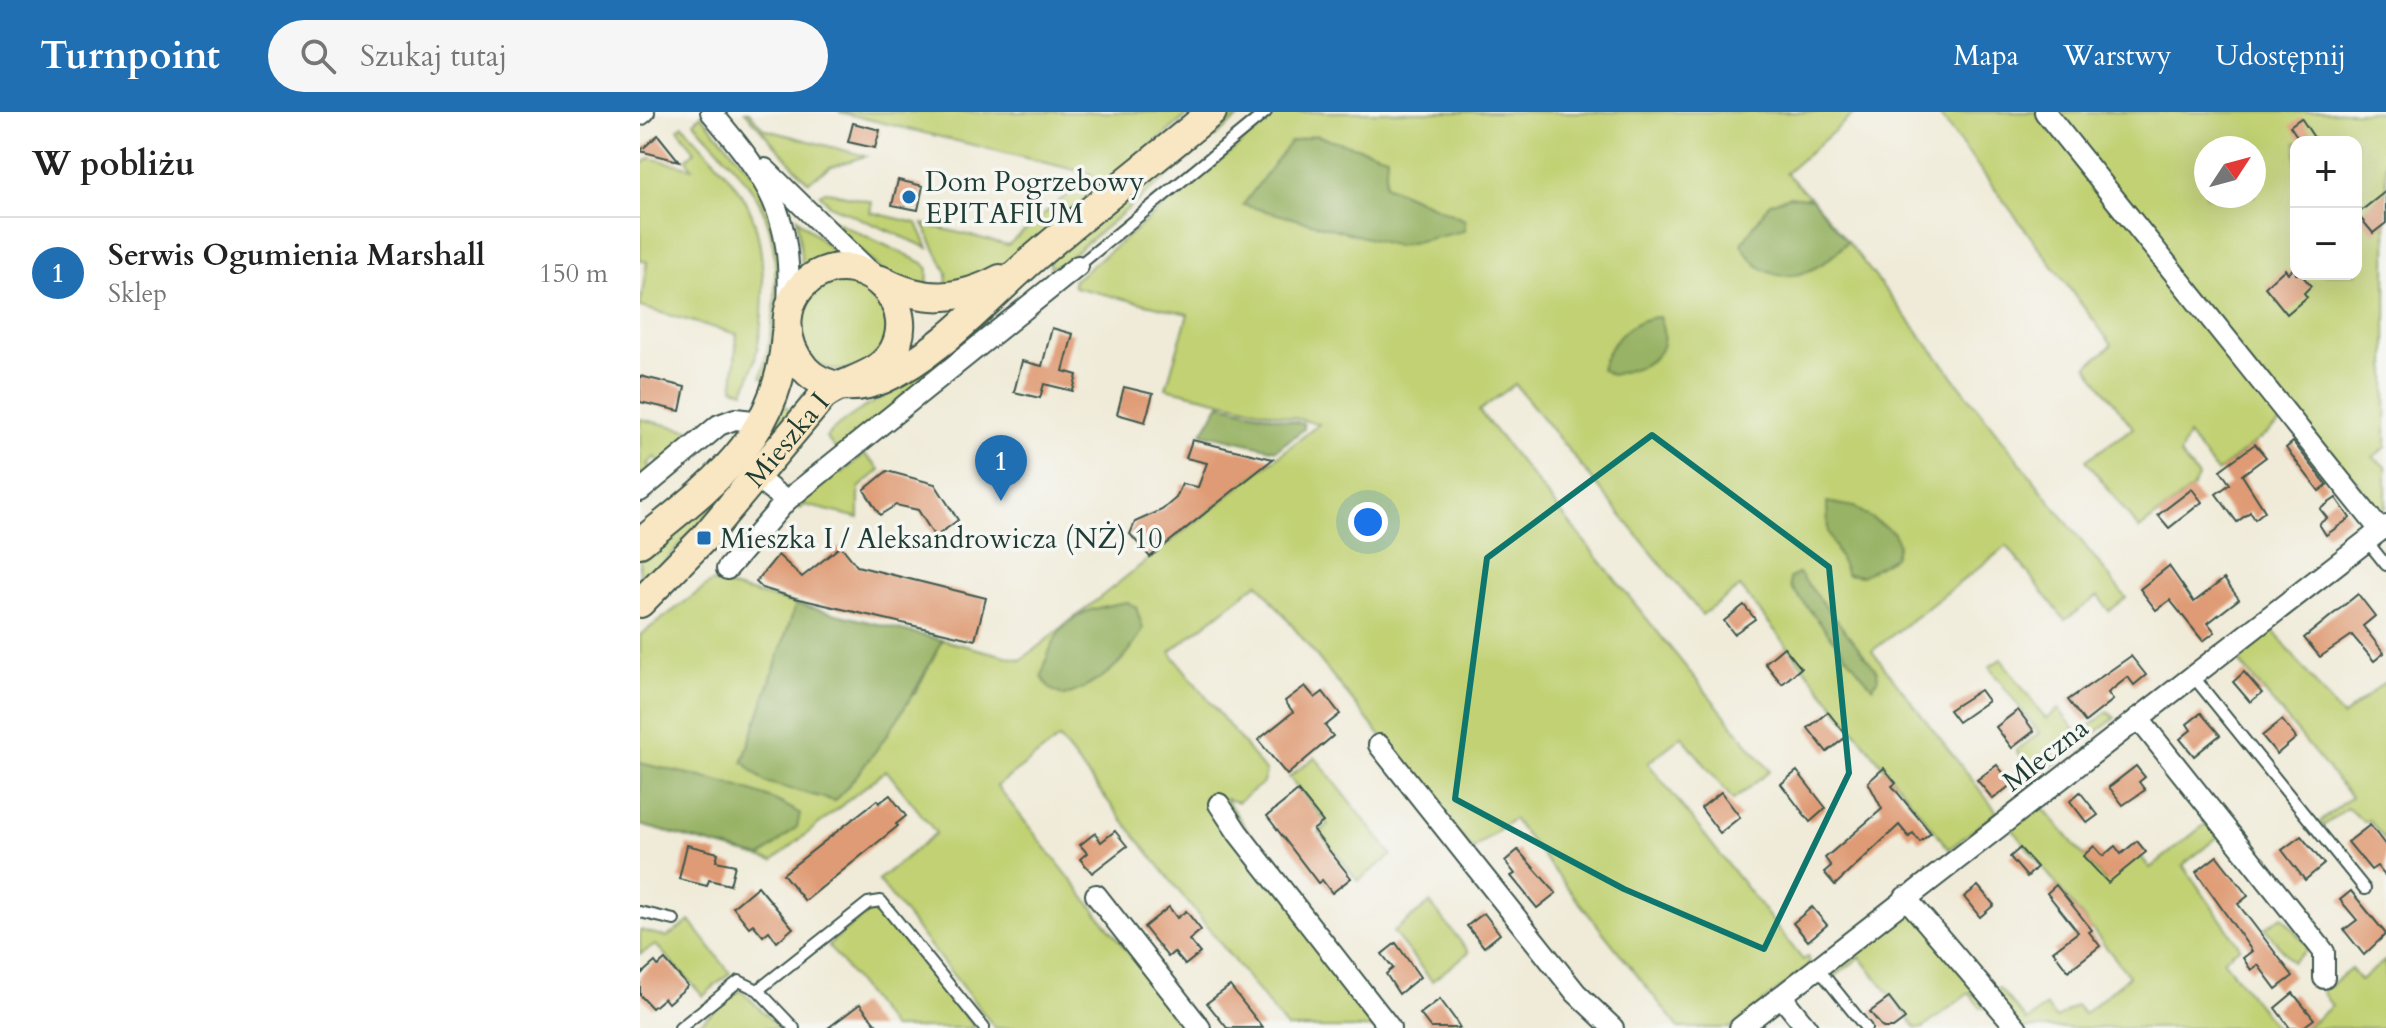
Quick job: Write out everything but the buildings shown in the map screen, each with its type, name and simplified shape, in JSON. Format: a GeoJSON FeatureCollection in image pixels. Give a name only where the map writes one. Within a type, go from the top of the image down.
{"type":"FeatureCollection","features":[{"type":"Feature","properties":{"kind":"street"},"geometry":{"type":"LineString","coordinates":[[711,112],[761,176],[782,217],[789,248],[787,319],[793,350],[806,370],[820,382],[841,385],[869,383],[898,370],[954,330],[1035,258],[1212,112]]}},
{"type":"Feature","properties":{"kind":"street"},"geometry":{"type":"LineString","coordinates":[[2045,112],[2377,532]]}},
{"type":"Feature","properties":{"kind":"street"},"geometry":{"type":"LineString","coordinates":[[731,136],[874,276],[898,308],[899,337],[889,356],[876,368],[841,385]]}},
{"type":"Feature","properties":{"kind":"street"},"geometry":{"type":"LineString","coordinates":[[787,319],[796,295],[815,275],[832,269],[850,268],[908,292],[936,299],[988,286],[1035,258]]}},
{"type":"Feature","properties":{"kind":"street"},"geometry":{"type":"LineString","coordinates":[[1035,258],[1056,283]]}},
{"type":"Feature","properties":{"kind":"street"},"geometry":{"type":"LineString","coordinates":[[727,569],[786,501],[1078,266]]}},
{"type":"Feature","properties":{"kind":"street","name":"Mieszka I"},"geometry":{"type":"LineString","coordinates":[[640,543],[724,473],[762,422],[778,386],[787,319]]}},
{"type":"Feature","properties":{"kind":"street","name":"Mieszka I"},"geometry":{"type":"LineString","coordinates":[[640,603],[704,538],[811,409],[841,385]]}},
{"type":"Feature","properties":{"kind":"street"},"geometry":{"type":"LineString","coordinates":[[640,491],[719,425],[735,419],[762,422]]}},
{"type":"Feature","properties":{"kind":"street"},"geometry":{"type":"LineString","coordinates":[[756,477],[786,501]]}},
{"type":"Feature","properties":{"kind":"street","name":"Mleczna"},"geometry":{"type":"LineString","coordinates":[[1740,1028],[2377,532]]}},
{"type":"Feature","properties":{"kind":"street"},"geometry":{"type":"LineString","coordinates":[[2138,718],[2324,952],[2324,978]]}},
{"type":"Feature","properties":{"kind":"street"},"geometry":{"type":"LineString","coordinates":[[1379,745],[1576,993],[1613,1028]]}},
{"type":"Feature","properties":{"kind":"street"},"geometry":{"type":"LineString","coordinates":[[1219,804],[1238,833],[1390,1028]]}},
{"type":"Feature","properties":{"kind":"street"},"geometry":{"type":"LineString","coordinates":[[1096,895],[1200,1028]]}},
{"type":"Feature","properties":{"kind":"street"},"geometry":{"type":"LineString","coordinates":[[1905,897],[2017,1028]]}},
{"type":"Feature","properties":{"kind":"street"},"geometry":{"type":"LineString","coordinates":[[1781,996],[1807,1028]]}},
{"type":"Feature","properties":{"kind":"lane"},"geometry":{"type":"LineString","coordinates":[[1078,266],[1266,112]]}},
{"type":"Feature","properties":{"kind":"lane"},"geometry":{"type":"LineString","coordinates":[[2377,532],[2386,565]]}},
{"type":"Feature","properties":{"kind":"lane"},"geometry":{"type":"LineString","coordinates":[[2192,675],[2365,889]]}},
{"type":"Feature","properties":{"kind":"lane"},"geometry":{"type":"LineString","coordinates":[[758,990],[868,903],[881,901],[984,1028]]}},
{"type":"Feature","properties":{"kind":"lane"},"geometry":{"type":"LineString","coordinates":[[640,912],[674,920]]}},
{"type":"Feature","properties":{"kind":"lane"},"geometry":{"type":"LineString","coordinates":[[1817,967],[1866,1028]]}},
{"type":"Feature","properties":{"kind":"lane"},"geometry":{"type":"LineString","coordinates":[[680,1028],[739,981],[758,990],[794,1028]]}},
{"type":"Feature","properties":{"kind":"highlighted area"},"geometry":{"type":"Polygon","coordinates":[[[1652,435],[1829,567],[1849,773],[1764,949],[1624,889],[1455,799],[1487,558],[1652,435]]]}},
{"type":"Feature","properties":{"kind":"green space"},"geometry":{"type":"Polygon","coordinates":[[[745,112],[749,112],[764,129],[866,156],[830,167],[808,182],[745,112]]]}},
{"type":"Feature","properties":{"kind":"green space"},"geometry":{"type":"Polygon","coordinates":[[[839,112],[1191,112],[1009,268],[946,292],[947,273],[923,224],[1008,245],[1091,174],[839,112]]]}},
{"type":"Feature","properties":{"kind":"green space"},"geometry":{"type":"Polygon","coordinates":[[[1231,112],[1245,112],[1061,264],[1050,267],[1049,262],[1054,256],[1231,112]]]}},
{"type":"Feature","properties":{"kind":"green space"},"geometry":{"type":"Polygon","coordinates":[[[1279,112],[1856,112],[1786,173],[1812,199],[1808,198],[1844,245],[1847,241],[2126,598],[2109,611],[2098,596],[2065,620],[2007,546],[1872,651],[1997,812],[1949,849],[1740,587],[1702,615],[1515,384],[1479,411],[1770,771],[1733,800],[1682,736],[1648,763],[1803,960],[1807,957],[1810,961],[1807,967],[1730,1028],[1679,1028],[1513,819],[1472,850],[1258,583],[1170,652],[1266,772],[1263,783],[1238,802],[1226,799],[1383,1028],[1287,1028],[1059,739],[997,786],[1188,1028],[995,1028],[878,880],[936,833],[886,770],[773,861],[640,825],[640,635],[712,582],[796,604],[743,761],[915,694],[942,640],[1021,660],[1319,424],[1166,388],[1188,314],[1074,287],[1073,281],[1279,112]]]}},
{"type":"Feature","properties":{"kind":"green space"},"geometry":{"type":"Polygon","coordinates":[[[1937,112],[2386,112],[2386,447],[2373,457],[2386,467],[2386,508],[2375,506],[2351,475],[2347,478],[2284,420],[2217,472],[2188,435],[2180,455],[2198,477],[2192,489],[2139,529],[2086,460],[2133,428],[2087,366],[2112,345],[1937,112]]]}},
{"type":"Feature","properties":{"kind":"green space"},"geometry":{"type":"Polygon","coordinates":[[[701,115],[757,179],[783,254],[771,380],[761,377],[774,314],[774,248],[769,227],[748,185],[694,122],[701,115]]]}},
{"type":"Feature","properties":{"kind":"green space"},"geometry":{"type":"Polygon","coordinates":[[[683,125],[734,184],[748,206],[755,225],[763,272],[763,298],[757,349],[744,391],[733,388],[737,334],[640,307],[647,262],[640,260],[640,166],[650,158],[692,168],[686,159],[695,151],[678,129],[683,125]]]}},
{"type":"Feature","properties":{"kind":"green space"},"geometry":{"type":"Polygon","coordinates":[[[1315,135],[1387,156],[1385,185],[1465,220],[1464,231],[1397,246],[1243,205],[1290,142],[1315,135]]]}},
{"type":"Feature","properties":{"kind":"green space"},"geometry":{"type":"Polygon","coordinates":[[[825,191],[872,202],[870,212],[917,223],[928,248],[829,205],[820,194],[825,191]]]}},
{"type":"Feature","properties":{"kind":"green space"},"geometry":{"type":"Polygon","coordinates":[[[1789,196],[1812,199],[1847,241],[1835,254],[1807,271],[1778,275],[1764,270],[1752,260],[1741,244],[1770,203],[1789,196]]]}},
{"type":"Feature","properties":{"kind":"green space"},"geometry":{"type":"Polygon","coordinates":[[[826,217],[923,263],[928,269],[927,290],[884,273],[826,217]]]}},
{"type":"Feature","properties":{"kind":"green space"},"geometry":{"type":"Polygon","coordinates":[[[797,218],[841,258],[803,273],[797,218]]]}},
{"type":"Feature","properties":{"kind":"green space"},"geometry":{"type":"Polygon","coordinates":[[[839,278],[875,290],[889,324],[885,341],[875,355],[861,365],[846,370],[830,369],[816,362],[806,348],[801,327],[803,309],[811,296],[839,278]]]}},
{"type":"Feature","properties":{"kind":"green space"},"geometry":{"type":"Polygon","coordinates":[[[1659,317],[1663,342],[1654,358],[1611,375],[1601,369],[1609,350],[1622,334],[1639,322],[1659,317]]]}},
{"type":"Feature","properties":{"kind":"green space"},"geometry":{"type":"Polygon","coordinates":[[[942,359],[944,362],[837,451],[826,437],[853,415],[942,359]]]}},
{"type":"Feature","properties":{"kind":"green space"},"geometry":{"type":"Polygon","coordinates":[[[782,403],[795,415],[640,590],[640,554],[782,403]]]}},
{"type":"Feature","properties":{"kind":"green space"},"geometry":{"type":"Polygon","coordinates":[[[1220,404],[1304,424],[1304,429],[1276,450],[1202,433],[1220,404]]]}},
{"type":"Feature","properties":{"kind":"green space"},"geometry":{"type":"Polygon","coordinates":[[[640,419],[689,430],[694,434],[662,464],[655,457],[647,464],[651,469],[640,483],[640,419]]]}},
{"type":"Feature","properties":{"kind":"green space"},"geometry":{"type":"Polygon","coordinates":[[[864,454],[880,470],[859,488],[859,518],[805,505],[800,509],[795,503],[837,468],[842,473],[864,454]]]}},
{"type":"Feature","properties":{"kind":"green space"},"geometry":{"type":"Polygon","coordinates":[[[1827,502],[1854,507],[1894,533],[1898,544],[1894,557],[1862,576],[1847,574],[1828,533],[1827,502]]]}},
{"type":"Feature","properties":{"kind":"green space"},"geometry":{"type":"Polygon","coordinates":[[[1799,573],[1877,671],[1878,680],[1872,687],[1791,587],[1790,578],[1799,573]]]}},
{"type":"Feature","properties":{"kind":"green space"},"geometry":{"type":"Polygon","coordinates":[[[1127,602],[1136,607],[1143,629],[1129,652],[1111,671],[1077,691],[1064,696],[1050,689],[1042,677],[1052,644],[1060,632],[1080,615],[1127,602]]]}},
{"type":"Feature","properties":{"kind":"green space"},"geometry":{"type":"Polygon","coordinates":[[[796,604],[942,640],[894,724],[835,801],[765,782],[743,762],[796,604]]]}},
{"type":"Feature","properties":{"kind":"green space"},"geometry":{"type":"Polygon","coordinates":[[[2268,624],[2342,717],[2386,681],[2386,841],[2369,820],[2364,822],[2347,808],[2323,826],[2320,822],[2351,797],[2232,653],[2268,624]]]}},
{"type":"Feature","properties":{"kind":"green space"},"geometry":{"type":"Polygon","coordinates":[[[2001,659],[2046,719],[2059,709],[2078,734],[2108,712],[2115,718],[2038,777],[2016,751],[2039,733],[1989,667],[2001,659]]]}},
{"type":"Feature","properties":{"kind":"green space"},"geometry":{"type":"Polygon","coordinates":[[[1315,757],[1392,855],[1358,881],[1319,832],[1328,825],[1289,777],[1315,757]]]}},
{"type":"Feature","properties":{"kind":"green space"},"geometry":{"type":"Polygon","coordinates":[[[640,763],[723,782],[765,796],[800,814],[797,827],[761,857],[640,825],[640,763]]]}},
{"type":"Feature","properties":{"kind":"green space"},"geometry":{"type":"Polygon","coordinates":[[[2039,803],[2105,881],[2139,854],[2150,868],[2208,822],[2219,836],[2183,865],[2240,947],[2223,960],[2276,1028],[2007,1028],[1992,1009],[1980,1007],[1969,993],[1923,1028],[1916,1028],[1860,957],[1832,979],[1830,969],[1894,917],[1921,904],[1995,992],[1999,988],[2027,1021],[2046,1006],[2056,1019],[2076,1005],[2084,1014],[2129,976],[2010,826],[2039,803]]]}},
{"type":"Feature","properties":{"kind":"green space"},"geometry":{"type":"Polygon","coordinates":[[[1430,903],[1469,952],[1432,981],[1393,932],[1430,903]]]}},
{"type":"Feature","properties":{"kind":"green space"},"geometry":{"type":"Polygon","coordinates":[[[878,910],[975,1028],[892,1028],[828,945],[868,912],[878,910]]]}},
{"type":"Feature","properties":{"kind":"green space"},"geometry":{"type":"Polygon","coordinates":[[[2282,916],[2309,948],[2292,962],[2265,928],[2282,916]]]}},
{"type":"Feature","properties":{"kind":"green space"},"geometry":{"type":"Polygon","coordinates":[[[690,921],[730,973],[703,996],[656,945],[640,954],[640,930],[667,937],[690,921]]]}},
{"type":"Feature","properties":{"kind":"green space"},"geometry":{"type":"Polygon","coordinates":[[[2386,960],[2386,1028],[2305,1028],[2332,1006],[2322,992],[2351,969],[2360,980],[2386,960]]]}},
{"type":"Feature","properties":{"kind":"green space"},"geometry":{"type":"Polygon","coordinates":[[[742,991],[779,1028],[694,1028],[737,992],[742,991]]]}},
{"type":"Feature","properties":{"kind":"place","name":"Dom Pogrzebowy EPITAFIUM"},"geometry":{"type":"Point","coordinates":[909,197]}},
{"type":"Feature","properties":{"kind":"place","name":"Serwis Ogumienia Marshall"},"geometry":{"type":"Point","coordinates":[1001,501]}},
{"type":"Feature","properties":{"kind":"place","name":"Mieszka I / Aleksandrowicza (NŻ) 10"},"geometry":{"type":"Point","coordinates":[704,538]}}]}
